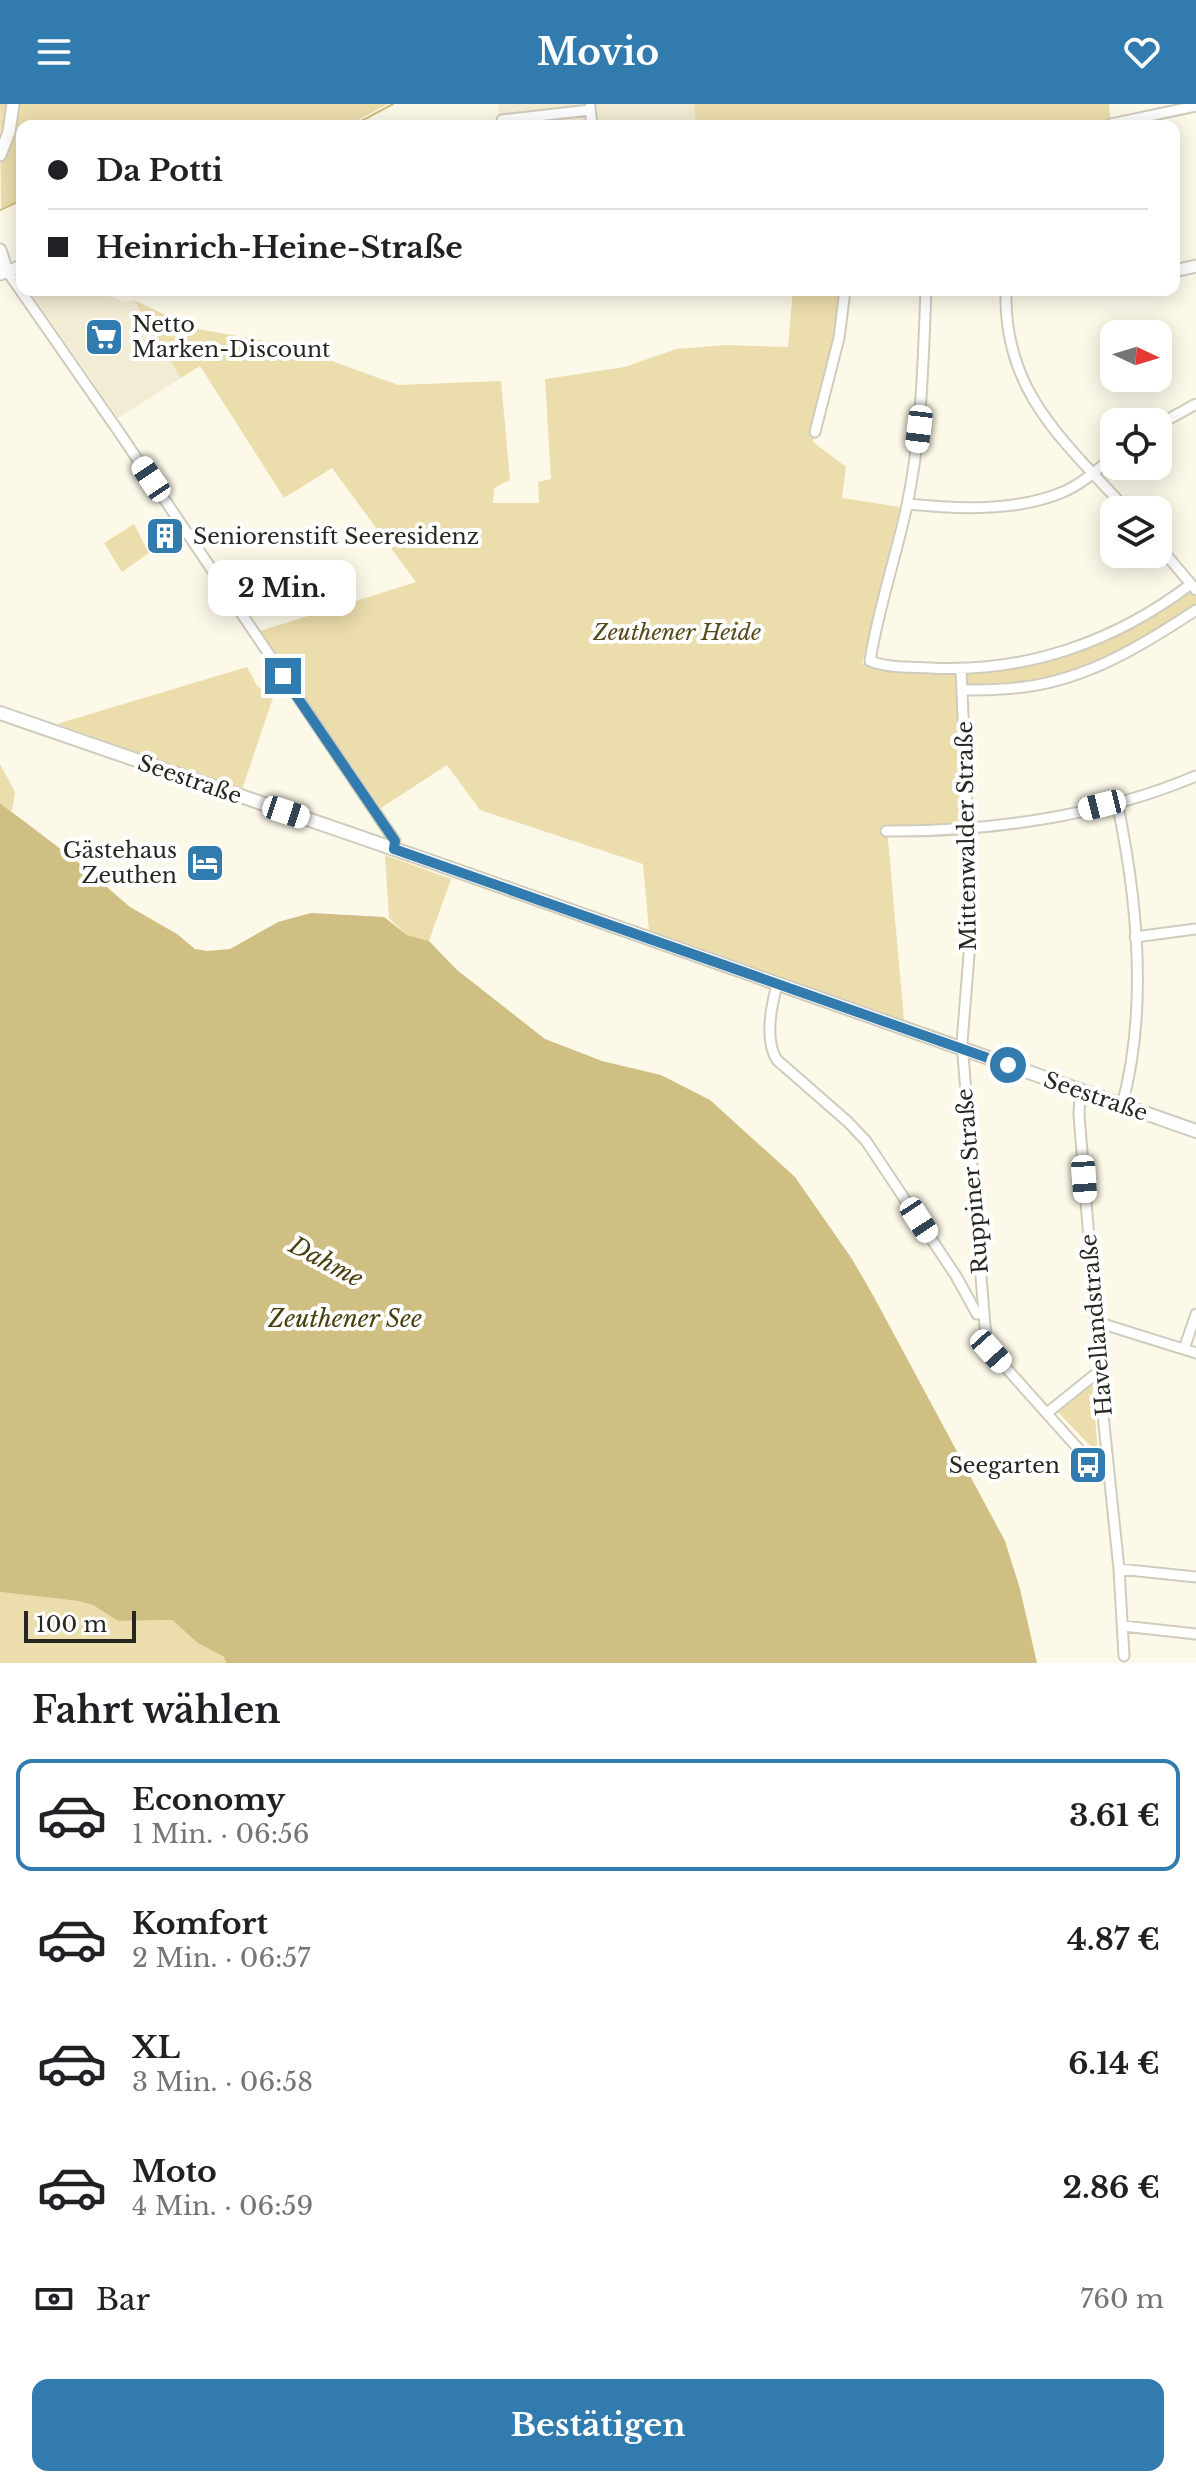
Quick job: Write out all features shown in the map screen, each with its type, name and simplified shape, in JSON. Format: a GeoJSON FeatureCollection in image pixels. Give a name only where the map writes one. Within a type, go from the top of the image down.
{"type":"FeatureCollection","features":[{"type":"Feature","properties":{"kind":"main road","name":"Seestraße"},"geometry":{"type":"LineString","coordinates":[[0,713],[1196,1131]]}},
{"type":"Feature","properties":{"kind":"street"},"geometry":{"type":"LineString","coordinates":[[0,155],[9,132],[13,104]]}},
{"type":"Feature","properties":{"kind":"street"},"geometry":{"type":"LineString","coordinates":[[1130,120],[1196,106]]}},
{"type":"Feature","properties":{"kind":"street"},"geometry":{"type":"LineString","coordinates":[[502,120],[590,107]]}},
{"type":"Feature","properties":{"kind":"street"},"geometry":{"type":"LineString","coordinates":[[0,250],[4,272],[16,289]]}},
{"type":"Feature","properties":{"kind":"street"},"geometry":{"type":"LineString","coordinates":[[21,296],[119,432],[395,841],[394,849]]}},
{"type":"Feature","properties":{"kind":"street"},"geometry":{"type":"LineString","coordinates":[[815,432],[839,338],[844,296]]}},
{"type":"Feature","properties":{"kind":"street"},"geometry":{"type":"LineString","coordinates":[[926,296],[922,403],[908,504],[870,661],[961,670],[1038,659],[1087,644],[1194,587],[1172,561]]}},
{"type":"Feature","properties":{"kind":"street"},"geometry":{"type":"LineString","coordinates":[[1006,296],[1009,338],[1025,384],[1045,419],[1114,496]]}},
{"type":"Feature","properties":{"kind":"street"},"geometry":{"type":"LineString","coordinates":[[1172,417],[1196,404]]}},
{"type":"Feature","properties":{"kind":"street"},"geometry":{"type":"LineString","coordinates":[[908,504],[969,507],[1022,503],[1065,491],[1100,468]]}},
{"type":"Feature","properties":{"kind":"street"},"geometry":{"type":"LineString","coordinates":[[962,690],[1024,687],[1078,673],[1127,654],[1196,610]]}},
{"type":"Feature","properties":{"kind":"street","name":"Mittenwalder Straße"},"geometry":{"type":"LineString","coordinates":[[961,670],[972,917],[962,1049]]}},
{"type":"Feature","properties":{"kind":"street"},"geometry":{"type":"LineString","coordinates":[[886,831],[938,831],[1024,823],[1117,802],[1196,776]]}},
{"type":"Feature","properties":{"kind":"street"},"geometry":{"type":"LineString","coordinates":[[1117,802],[1128,862],[1135,937],[1135,1013],[1122,1105]]}},
{"type":"Feature","properties":{"kind":"street"},"geometry":{"type":"LineString","coordinates":[[1135,937],[1196,929]]}},
{"type":"Feature","properties":{"kind":"street"},"geometry":{"type":"LineString","coordinates":[[777,985],[771,1012],[771,1052],[866,1141],[956,1276],[977,1314],[983,1313]]}},
{"type":"Feature","properties":{"kind":"street","name":"Ruppiner Straße"},"geometry":{"type":"LineString","coordinates":[[962,1049],[987,1342],[991,1351],[1100,1473],[1108,1473]]}},
{"type":"Feature","properties":{"kind":"street","name":"Havellandstraße"},"geometry":{"type":"LineString","coordinates":[[1080,1091],[1078,1108],[1124,1656]]}},
{"type":"Feature","properties":{"kind":"street"},"geometry":{"type":"LineString","coordinates":[[1184,1349],[1196,1314]]}},
{"type":"Feature","properties":{"kind":"street"},"geometry":{"type":"LineString","coordinates":[[1095,1324],[1196,1353]]}},
{"type":"Feature","properties":{"kind":"street"},"geometry":{"type":"LineString","coordinates":[[1047,1413],[1093,1376],[1099,1375]]}},
{"type":"Feature","properties":{"kind":"street"},"geometry":{"type":"LineString","coordinates":[[1119,1569],[1196,1577]]}},
{"type":"Feature","properties":{"kind":"street"},"geometry":{"type":"LineString","coordinates":[[1123,1626],[1196,1634]]}},
{"type":"Feature","properties":{"kind":"shaded area"},"geometry":{"type":"Polygon","coordinates":[[[498,104],[694,104],[695,120],[500,120],[498,104]]]}},
{"type":"Feature","properties":{"kind":"shaded area"},"geometry":{"type":"Polygon","coordinates":[[[33,296],[110,296],[124,302],[134,300],[181,378],[118,418],[33,296]]]}},
{"type":"Feature","properties":{"kind":"green space"},"geometry":{"type":"Polygon","coordinates":[[[0,104],[388,104],[358,120],[16,120],[16,202],[1,208],[0,104]]]}},
{"type":"Feature","properties":{"kind":"green space"},"geometry":{"type":"Polygon","coordinates":[[[694,104],[1109,104],[1110,120],[695,120],[694,104]]]}},
{"type":"Feature","properties":{"kind":"green space","name":"Zeuthener Heide"},"geometry":{"type":"Polygon","coordinates":[[[792,296],[840,296],[837,329],[813,442],[846,467],[842,498],[900,507],[862,664],[870,668],[956,675],[963,826],[887,828],[904,1020],[649,930],[643,864],[480,810],[447,765],[381,808],[260,631],[416,582],[332,468],[284,498],[200,366],[181,378],[134,300],[192,328],[288,345],[398,385],[501,381],[510,480],[494,488],[493,503],[539,503],[538,482],[551,479],[545,379],[625,367],[676,349],[726,345],[788,347],[792,296]]]}},
{"type":"Feature","properties":{"kind":"green space"},"geometry":{"type":"Polygon","coordinates":[[[134,524],[149,553],[122,572],[104,543],[134,524]]]}},
{"type":"Feature","properties":{"kind":"green space"},"geometry":{"type":"Polygon","coordinates":[[[1191,590],[1196,597],[1196,606],[1114,656],[1046,680],[1001,686],[966,686],[966,673],[1020,666],[1106,640],[1191,590]]]}},
{"type":"Feature","properties":{"kind":"green space"},"geometry":{"type":"Polygon","coordinates":[[[247,667],[257,686],[273,698],[242,789],[57,724],[247,667]]]}},
{"type":"Feature","properties":{"kind":"green space"},"geometry":{"type":"Polygon","coordinates":[[[0,764],[15,792],[12,811],[0,803],[0,764]]]}},
{"type":"Feature","properties":{"kind":"green space"},"geometry":{"type":"Polygon","coordinates":[[[385,855],[451,879],[429,941],[407,935],[389,918],[385,855]]]}},
{"type":"Feature","properties":{"kind":"green space"},"geometry":{"type":"Polygon","coordinates":[[[1092,1381],[1098,1454],[1056,1410],[1092,1381]]]}},
{"type":"Feature","properties":{"kind":"green space"},"geometry":{"type":"Polygon","coordinates":[[[0,1592],[78,1601],[93,1605],[118,1621],[172,1620],[198,1643],[224,1657],[226,1663],[0,1663],[0,1592]]]}},
{"type":"Feature","properties":{"kind":"water","name":"Zeuthener See"},"geometry":{"type":"Polygon","coordinates":[[[0,803],[79,863],[130,907],[177,934],[195,949],[230,949],[278,922],[311,913],[384,917],[407,935],[429,941],[457,970],[545,1039],[602,1061],[661,1075],[710,1100],[795,1177],[852,1259],[1005,1541],[1037,1663],[226,1663],[224,1657],[198,1643],[172,1620],[118,1621],[93,1605],[78,1601],[0,1592],[0,803]]]}},
{"type":"Feature","properties":{"kind":"waterway"},"geometry":{"type":"LineString","coordinates":[[363,120],[393,104]]}},
{"type":"Feature","properties":{"kind":"waterway"},"geometry":{"type":"LineString","coordinates":[[0,210],[16,203]]}},
{"type":"Feature","properties":{"kind":"place","name":"Netto Marken-Discount"},"geometry":{"type":"Point","coordinates":[104,337]}},
{"type":"Feature","properties":{"kind":"place","name":"Seniorenstift Seeresidenz"},"geometry":{"type":"Point","coordinates":[165,536]}},
{"type":"Feature","properties":{"kind":"place","name":"Gästehaus Zeuthen"},"geometry":{"type":"Point","coordinates":[205,863]}},
{"type":"Feature","properties":{"kind":"place","name":"Seegarten"},"geometry":{"type":"Point","coordinates":[1088,1465]}},
{"type":"Feature","properties":{"kind":"route"},"geometry":{"type":"LineString","coordinates":[[283,676],[395,841],[394,849],[1008,1065]]}},
{"type":"Feature","properties":{"kind":"water label","name":"Dahme"},"geometry":{"type":"Point","coordinates":[326,1262]}}]}
